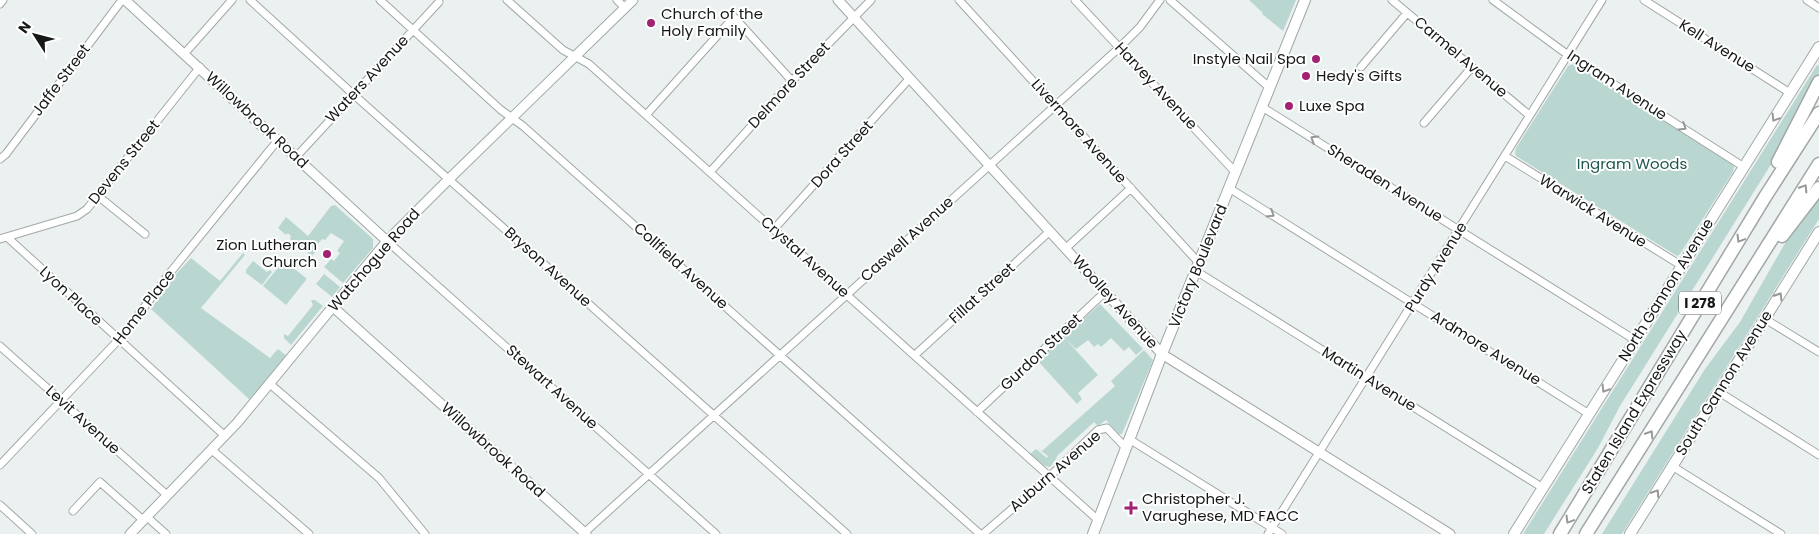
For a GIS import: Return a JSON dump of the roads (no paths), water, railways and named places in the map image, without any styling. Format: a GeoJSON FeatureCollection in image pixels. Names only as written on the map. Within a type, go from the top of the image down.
{"type":"FeatureCollection","features":[{"type":"Feature","properties":{"kind":"highway"},"geometry":{"type":"LineString","coordinates":[[1765,197],[1773,173],[1819,82]]}},
{"type":"Feature","properties":{"kind":"highway","name":"Staten Island Expressway"},"geometry":{"type":"LineString","coordinates":[[1560,534],[1765,197],[1819,112]]}},
{"type":"Feature","properties":{"kind":"highway","name":"Staten Island Expressway"},"geometry":{"type":"LineString","coordinates":[[1586,534],[1819,164]]}},
{"type":"Feature","properties":{"kind":"highway"},"geometry":{"type":"LineString","coordinates":[[1750,274],[1819,188]]}},
{"type":"Feature","properties":{"kind":"main road","name":"Victory Boulevard"},"geometry":{"type":"LineString","coordinates":[[1093,534],[1162,354],[1305,0]]}},
{"type":"Feature","properties":{"kind":"main road","name":"North Gannon Avenue"},"geometry":{"type":"LineString","coordinates":[[1514,534],[1819,47]]}},
{"type":"Feature","properties":{"kind":"main road","name":"South Gannon Avenue"},"geometry":{"type":"LineString","coordinates":[[1630,534],[1819,232]]}},
{"type":"Feature","properties":{"kind":"street"},"geometry":{"type":"LineString","coordinates":[[0,4],[3,0]]}},
{"type":"Feature","properties":{"kind":"street","name":"Willowbrook Road"},"geometry":{"type":"LineString","coordinates":[[123,0],[185,53],[387,241]]}},
{"type":"Feature","properties":{"kind":"street","name":"Jaffe Street"},"geometry":{"type":"LineString","coordinates":[[0,159],[6,154],[123,0]]}},
{"type":"Feature","properties":{"kind":"street"},"geometry":{"type":"LineString","coordinates":[[185,53],[232,0]]}},
{"type":"Feature","properties":{"kind":"street","name":"Bryson Avenue"},"geometry":{"type":"LineString","coordinates":[[250,0],[847,534]]}},
{"type":"Feature","properties":{"kind":"street","name":"Collfield Avenue"},"geometry":{"type":"LineString","coordinates":[[380,0],[501,110],[531,132],[981,534]]}},
{"type":"Feature","properties":{"kind":"street","name":"Crystal Avenue"},"geometry":{"type":"LineString","coordinates":[[507,0],[563,50],[589,64],[1098,520]]}},
{"type":"Feature","properties":{"kind":"street"},"geometry":{"type":"LineString","coordinates":[[617,0],[625,8]]}},
{"type":"Feature","properties":{"kind":"street","name":"Watchogue Road"},"geometry":{"type":"LineString","coordinates":[[130,534],[212,450],[270,384],[387,241],[633,0]]}},
{"type":"Feature","properties":{"kind":"street","name":"Woolley Avenue"},"geometry":{"type":"LineString","coordinates":[[838,0],[1162,354],[1450,534]]}},
{"type":"Feature","properties":{"kind":"street","name":"Delmore Street"},"geometry":{"type":"LineString","coordinates":[[710,172],[792,80],[853,16],[871,0]]}},
{"type":"Feature","properties":{"kind":"street","name":"Livermore Avenue"},"geometry":{"type":"LineString","coordinates":[[959,0],[1131,188],[1198,267]]}},
{"type":"Feature","properties":{"kind":"street","name":"Harvey Avenue"},"geometry":{"type":"LineString","coordinates":[[1075,0],[1236,173]]}},
{"type":"Feature","properties":{"kind":"street","name":"Caswell Avenue"},"geometry":{"type":"LineString","coordinates":[[585,534],[1120,47],[1140,27],[1160,0]]}},
{"type":"Feature","properties":{"kind":"street"},"geometry":{"type":"LineString","coordinates":[[1170,0],[1270,88]]}},
{"type":"Feature","properties":{"kind":"street","name":"Carmel Avenue"},"geometry":{"type":"LineString","coordinates":[[1392,0],[1529,115]]}},
{"type":"Feature","properties":{"kind":"street","name":"Ingram Avenue"},"geometry":{"type":"LineString","coordinates":[[1493,0],[1568,55],[1744,167]]}},
{"type":"Feature","properties":{"kind":"street","name":"Purdy Avenue"},"geometry":{"type":"LineString","coordinates":[[1270,531],[1602,0]]}},
{"type":"Feature","properties":{"kind":"street","name":"Kell Avenue"},"geometry":{"type":"LineString","coordinates":[[1644,0],[1790,93]]}},
{"type":"Feature","properties":{"kind":"street"},"geometry":{"type":"LineString","coordinates":[[1807,0],[1819,8]]}},
{"type":"Feature","properties":{"kind":"street","name":"Waters Avenue"},"geometry":{"type":"LineString","coordinates":[[296,157],[439,2]]}},
{"type":"Feature","properties":{"kind":"street"},"geometry":{"type":"LineString","coordinates":[[1361,67],[1407,13]]}},
{"type":"Feature","properties":{"kind":"street"},"geometry":{"type":"LineString","coordinates":[[646,115],[734,17],[792,80]]}},
{"type":"Feature","properties":{"kind":"street","name":"Devens Street"},"geometry":{"type":"LineString","coordinates":[[3,238],[77,216],[87,209],[200,67]]}},
{"type":"Feature","properties":{"kind":"street"},"geometry":{"type":"LineString","coordinates":[[1424,123],[1472,67]]}},
{"type":"Feature","properties":{"kind":"street","name":"Dora Street"},"geometry":{"type":"LineString","coordinates":[[774,229],[910,78]]}},
{"type":"Feature","properties":{"kind":"street","name":"Sheraden Avenue"},"geometry":{"type":"LineString","coordinates":[[1262,107],[1635,340]]}},
{"type":"Feature","properties":{"kind":"street","name":"Home Place"},"geometry":{"type":"LineString","coordinates":[[0,465],[119,340],[168,274],[278,140]]}},
{"type":"Feature","properties":{"kind":"street","name":"Warwick Avenue"},"geometry":{"type":"LineString","coordinates":[[1505,156],[1682,266]]}},
{"type":"Feature","properties":{"kind":"street"},"geometry":{"type":"LineString","coordinates":[[1065,249],[1131,188]]}},
{"type":"Feature","properties":{"kind":"street","name":"Ardmore Avenue"},"geometry":{"type":"LineString","coordinates":[[1229,188],[1589,414]]}},
{"type":"Feature","properties":{"kind":"street"},"geometry":{"type":"LineString","coordinates":[[98,196],[145,234]]}},
{"type":"Feature","properties":{"kind":"street","name":"Fillat Street"},"geometry":{"type":"LineString","coordinates":[[915,355],[1050,231]]}},
{"type":"Feature","properties":{"kind":"street","name":"Lyon Place"},"geometry":{"type":"LineString","coordinates":[[3,238],[224,436]]}},
{"type":"Feature","properties":{"kind":"street","name":"Stewart Avenue"},"geometry":{"type":"LineString","coordinates":[[387,241],[716,534]]}},
{"type":"Feature","properties":{"kind":"street","name":"Martin Avenue"},"geometry":{"type":"LineString","coordinates":[[1198,267],[1366,377],[1543,488]]}},
{"type":"Feature","properties":{"kind":"street","name":"Gurdon Street"},"geometry":{"type":"LineString","coordinates":[[977,412],[1105,292]]}},
{"type":"Feature","properties":{"kind":"street","name":"Willowbrook Road"},"geometry":{"type":"LineString","coordinates":[[333,307],[585,534]]}},
{"type":"Feature","properties":{"kind":"street"},"geometry":{"type":"LineString","coordinates":[[1765,319],[1819,352]]}},
{"type":"Feature","properties":{"kind":"street","name":"Levit Avenue"},"geometry":{"type":"LineString","coordinates":[[0,346],[167,495]]}},
{"type":"Feature","properties":{"kind":"street"},"geometry":{"type":"LineString","coordinates":[[270,384],[378,478],[425,534]]}},
{"type":"Feature","properties":{"kind":"street"},"geometry":{"type":"LineString","coordinates":[[1719,392],[1819,455]]}},
{"type":"Feature","properties":{"kind":"street","name":"Auburn Avenue"},"geometry":{"type":"LineString","coordinates":[[981,534],[1049,477],[1098,430],[1106,428],[1128,443]]}},
{"type":"Feature","properties":{"kind":"street"},"geometry":{"type":"LineString","coordinates":[[1128,443],[1270,531],[1282,534]]}},
{"type":"Feature","properties":{"kind":"street"},"geometry":{"type":"LineString","coordinates":[[212,450],[309,534]]}},
{"type":"Feature","properties":{"kind":"street"},"geometry":{"type":"LineString","coordinates":[[1672,466],[1781,534]]}},
{"type":"Feature","properties":{"kind":"street"},"geometry":{"type":"LineString","coordinates":[[73,511],[100,482],[166,534]]}},
{"type":"Feature","properties":{"kind":"street"},"geometry":{"type":"LineString","coordinates":[[0,505],[32,534]]}},
{"type":"Feature","properties":{"kind":"place","name":"Church of the Holy Family"},"geometry":{"type":"Point","coordinates":[651,23]}},
{"type":"Feature","properties":{"kind":"place","name":"Instyle Nail Spa"},"geometry":{"type":"Point","coordinates":[1316,59]}},
{"type":"Feature","properties":{"kind":"place","name":"Hedy's Gifts"},"geometry":{"type":"Point","coordinates":[1306,76]}},
{"type":"Feature","properties":{"kind":"place","name":"Luxe Spa"},"geometry":{"type":"Point","coordinates":[1289,106]}},
{"type":"Feature","properties":{"kind":"place","name":"Zion Lutheran Church"},"geometry":{"type":"Point","coordinates":[327,254]}},
{"type":"Feature","properties":{"kind":"place","name":"Christopher J. Varughese, MD FACC"},"geometry":{"type":"Point","coordinates":[1131,508]}},
{"type":"Feature","properties":{"kind":"park label","name":"Ingram Woods"},"geometry":{"type":"Point","coordinates":[1632,164]}}]}
